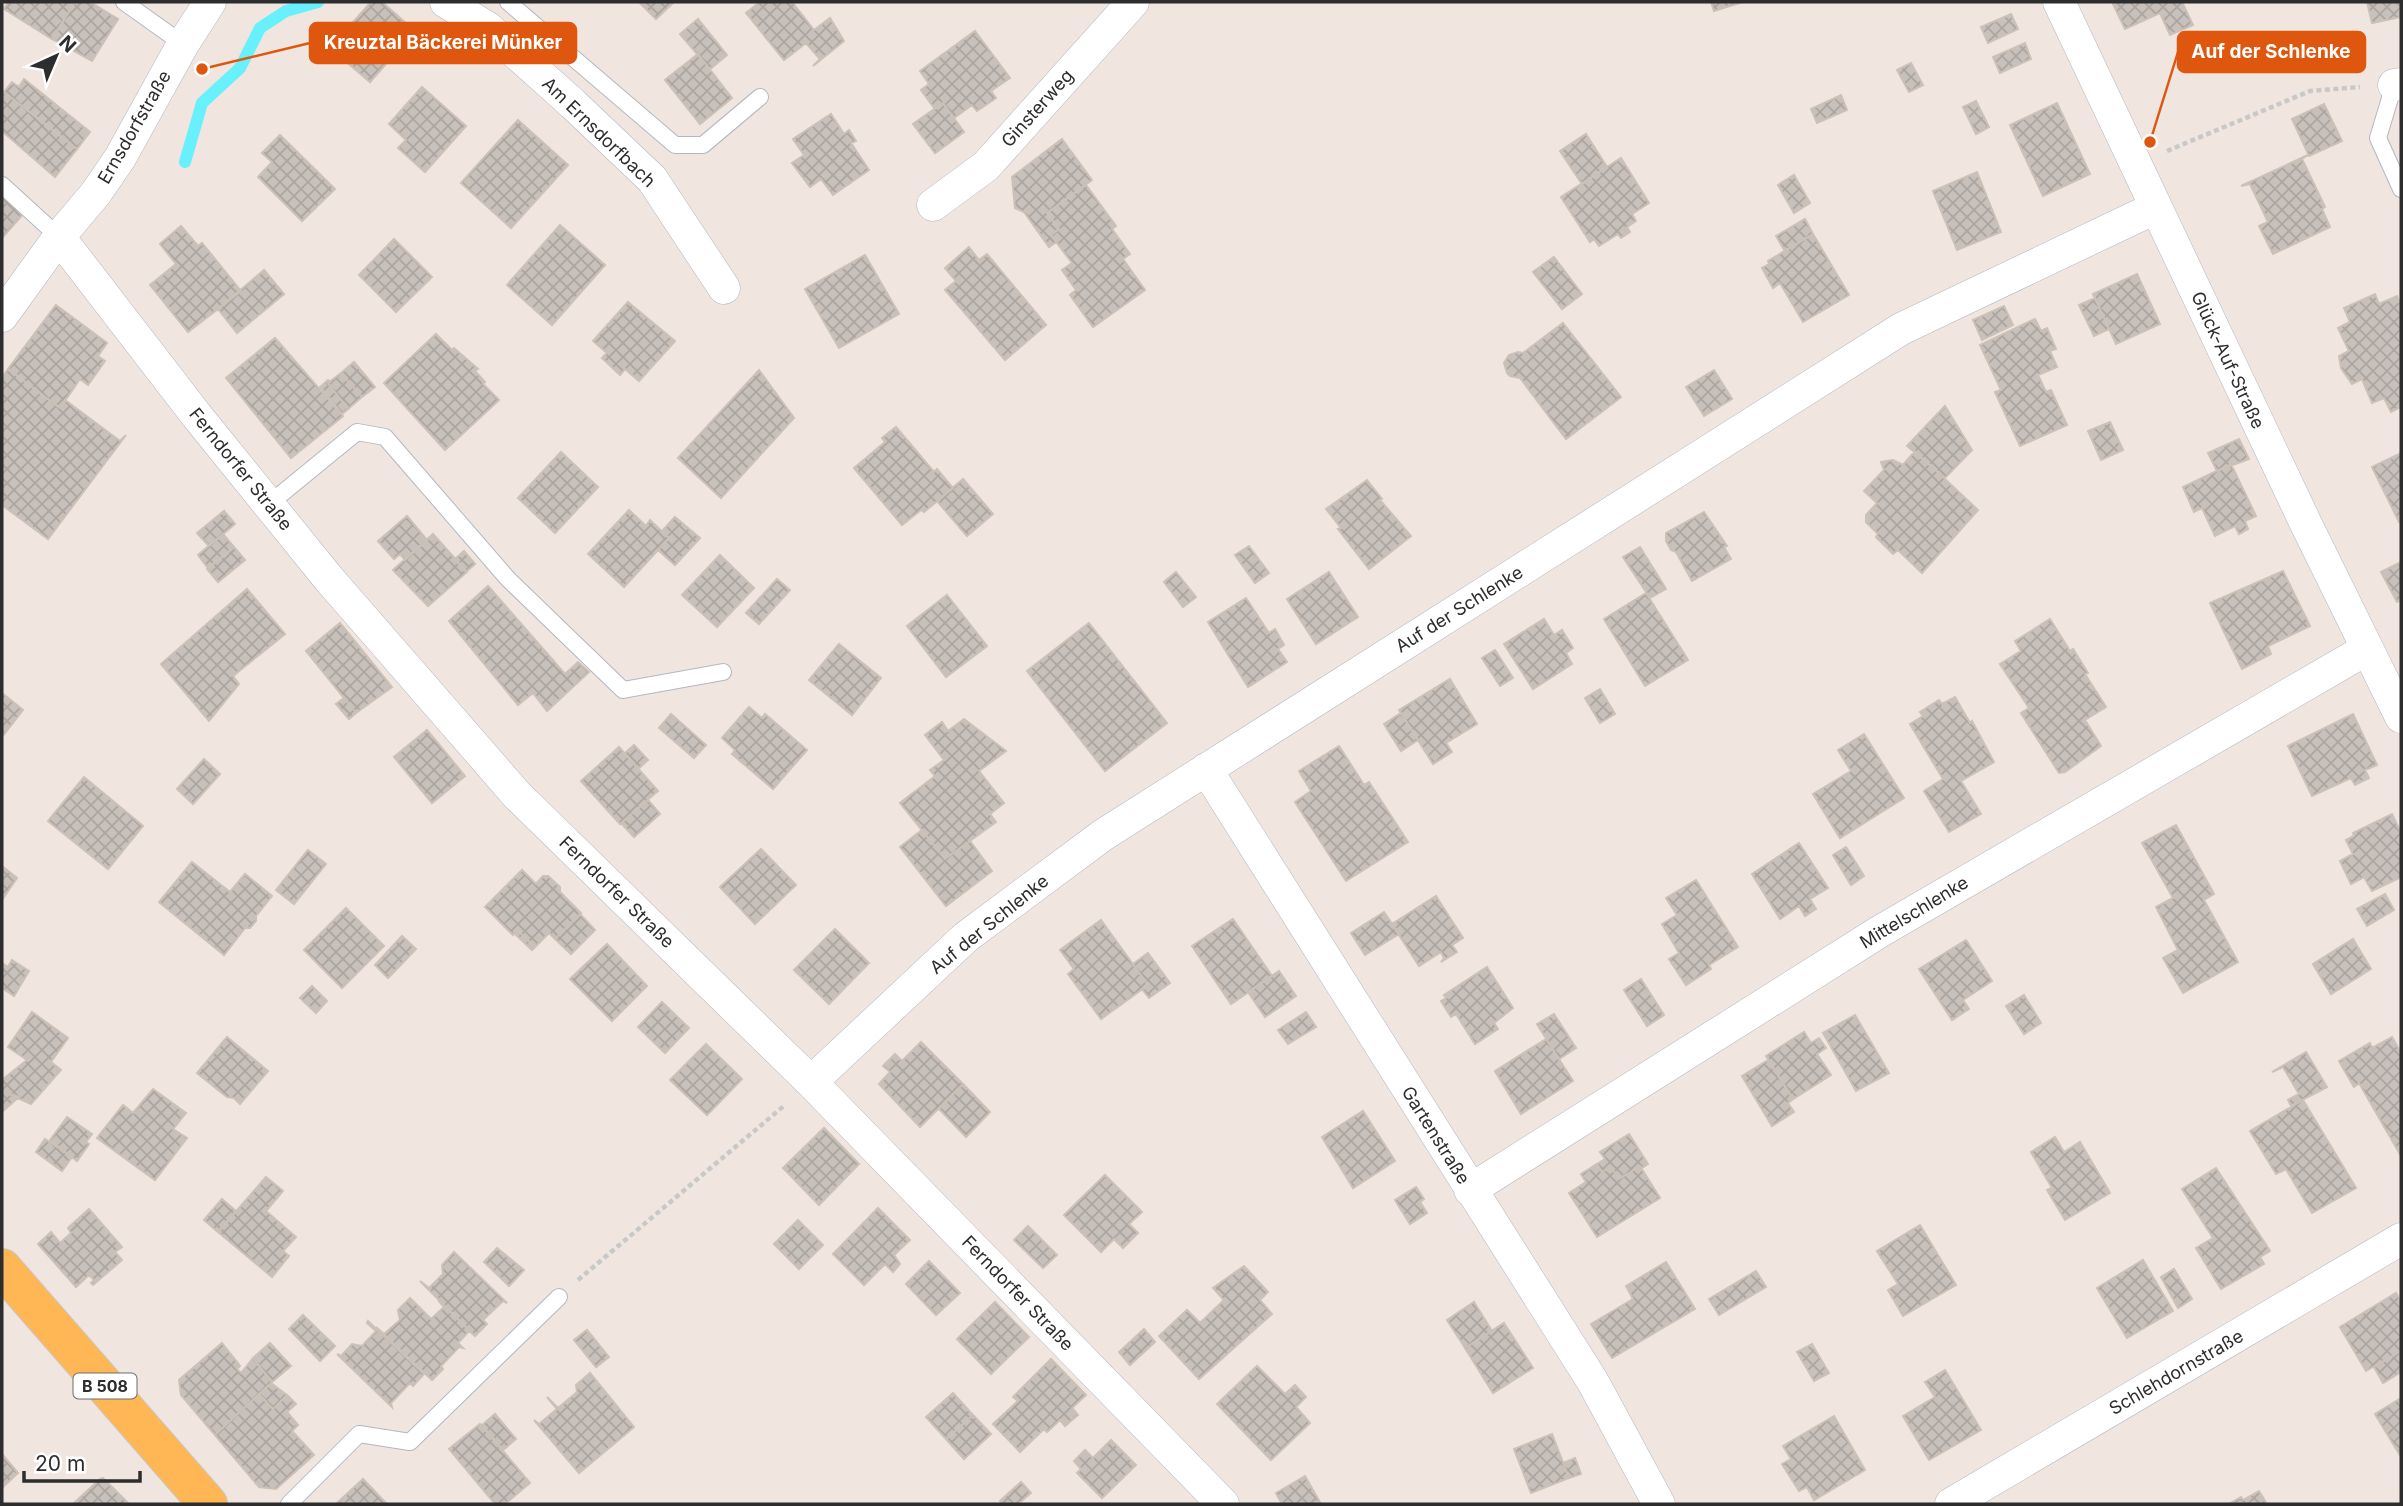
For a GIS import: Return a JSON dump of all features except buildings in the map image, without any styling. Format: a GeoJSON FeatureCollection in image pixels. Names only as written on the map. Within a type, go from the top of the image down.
{"type":"FeatureCollection","features":[{"type":"Feature","properties":{"kind":"main road","name":"B 508"},"geometry":{"type":"LineString","coordinates":[[2,1268],[208,1504]]}},
{"type":"Feature","properties":{"kind":"street","name":"Ernsdorfstraße"},"geometry":{"type":"LineString","coordinates":[[2,316],[120,158],[183,44],[210,2]]}},
{"type":"Feature","properties":{"kind":"street","name":"Am Ernsdorfbach"},"geometry":{"type":"LineString","coordinates":[[446,2],[488,28],[573,103],[652,179],[724,288]]}},
{"type":"Feature","properties":{"kind":"street","name":"Ginsterweg"},"geometry":{"type":"LineString","coordinates":[[933,205],[986,166],[1133,2]]}},
{"type":"Feature","properties":{"kind":"street","name":"Glück-Auf-Straße"},"geometry":{"type":"LineString","coordinates":[[2059,2],[2134,165],[2401,717]]}},
{"type":"Feature","properties":{"kind":"street","name":"Auf der Schlenke"},"geometry":{"type":"LineString","coordinates":[[811,1082],[966,937],[1103,835],[1901,328],[2155,208]]}},
{"type":"Feature","properties":{"kind":"street","name":"Ferndorfer Straße"},"geometry":{"type":"LineString","coordinates":[[59,237],[329,579],[517,795],[811,1082],[1223,1504]]}},
{"type":"Feature","properties":{"kind":"street","name":"Mittelschlenke"},"geometry":{"type":"LineString","coordinates":[[1470,1191],[1879,932],[2367,649]]}},
{"type":"Feature","properties":{"kind":"street","name":"Gartenstraße"},"geometry":{"type":"LineString","coordinates":[[1206,769],[1593,1382],[1659,1504]]}},
{"type":"Feature","properties":{"kind":"street","name":"Schlehdornstraße"},"geometry":{"type":"LineString","coordinates":[[1951,1504],[2401,1240]]}},
{"type":"Feature","properties":{"kind":"lane"},"geometry":{"type":"LineString","coordinates":[[124,2],[183,44]]}},
{"type":"Feature","properties":{"kind":"lane"},"geometry":{"type":"LineString","coordinates":[[508,2],[675,145],[703,145],[760,97]]}},
{"type":"Feature","properties":{"kind":"lane"},"geometry":{"type":"LineString","coordinates":[[2397,84],[2378,138],[2401,189]]}},
{"type":"Feature","properties":{"kind":"lane"},"geometry":{"type":"LineString","coordinates":[[2,184],[59,237]]}},
{"type":"Feature","properties":{"kind":"lane"},"geometry":{"type":"LineString","coordinates":[[269,504],[358,432],[385,437],[508,579],[623,690],[723,672]]}},
{"type":"Feature","properties":{"kind":"lane"},"geometry":{"type":"LineString","coordinates":[[289,1504],[359,1433],[410,1442],[559,1297]]}},
{"type":"Feature","properties":{"kind":"path"},"geometry":{"type":"LineString","coordinates":[[2134,165],[2310,91],[2397,84]]}},
{"type":"Feature","properties":{"kind":"path"},"geometry":{"type":"LineString","coordinates":[[559,1297],[811,1082]]}},
{"type":"Feature","properties":{"kind":"waterway"},"geometry":{"type":"LineString","coordinates":[[185,162],[202,103],[240,68],[260,28],[286,11],[318,2]]}},
{"type":"Feature","properties":{"kind":"place","name":"Kreuztal Bäckerei Münker"},"geometry":{"type":"Point","coordinates":[202,69]}},
{"type":"Feature","properties":{"kind":"place","name":"Auf der Schlenke"},"geometry":{"type":"Point","coordinates":[2150,142]}}]}
